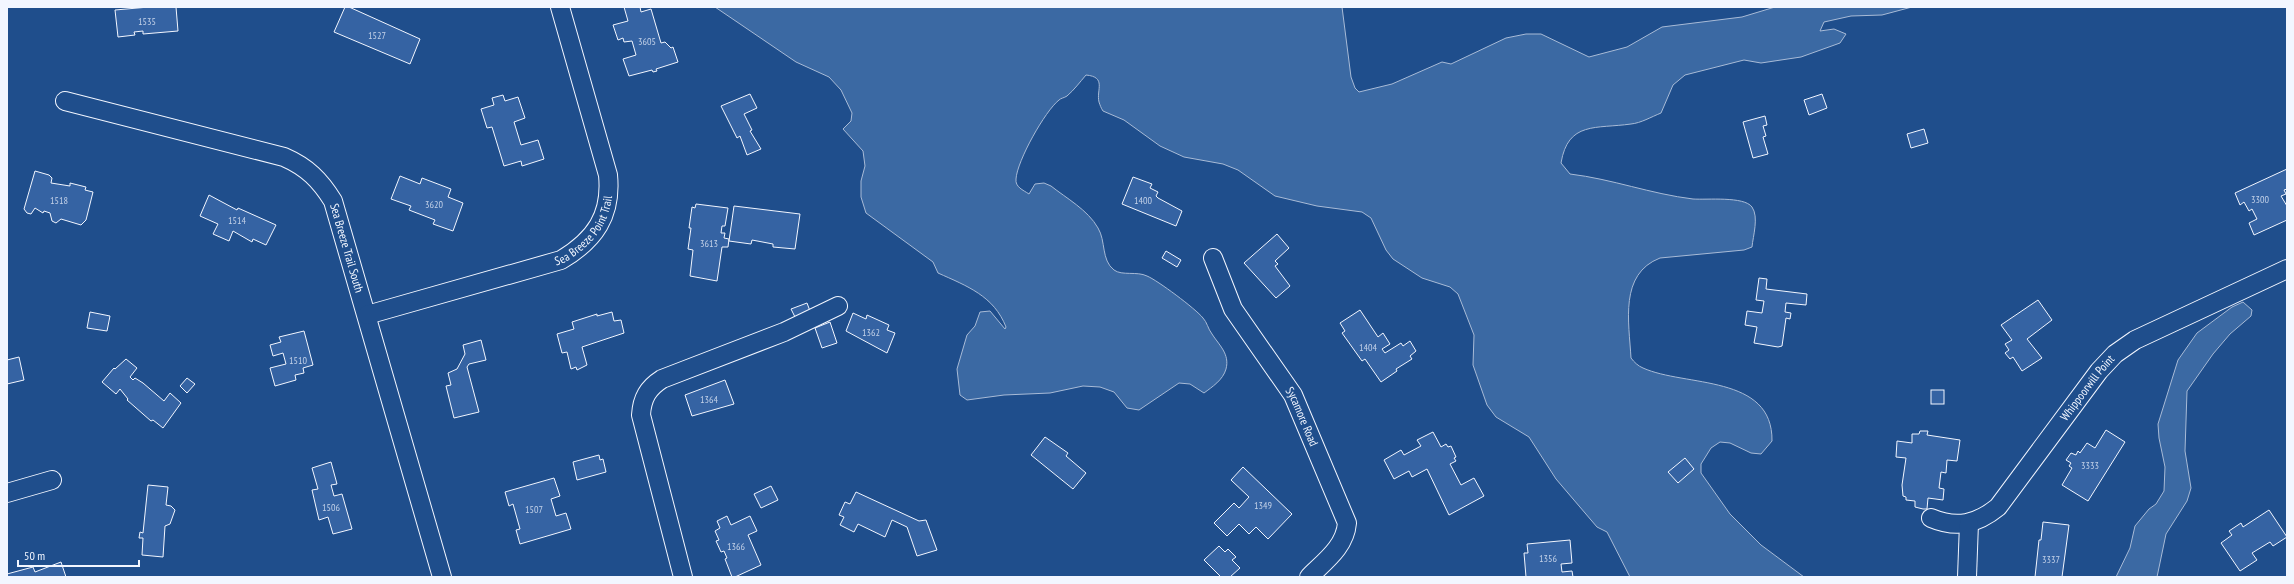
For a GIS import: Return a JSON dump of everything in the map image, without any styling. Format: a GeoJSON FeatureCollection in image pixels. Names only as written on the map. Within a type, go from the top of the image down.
{"type":"FeatureCollection","features":[{"type":"Feature","properties":{"kind":"street","name":"Sea Breeze Point Trail"},"geometry":{"type":"LineString","coordinates":[[367,315],[561,260],[579,249],[598,228],[608,199],[608,175],[560,7]]}},
{"type":"Feature","properties":{"kind":"street","name":"Sea Breeze Trail South"},"geometry":{"type":"LineString","coordinates":[[65,101],[284,157],[309,171],[324,186],[333,201],[442,577]]}},
{"type":"Feature","properties":{"kind":"street","name":"Sycamore Road"},"geometry":{"type":"LineString","coordinates":[[1214,258],[1233,309],[1294,395],[1347,522],[1346,532],[1340,546],[1309,577]]}},
{"type":"Feature","properties":{"kind":"street","name":"Whippoorwill Point"},"geometry":{"type":"LineString","coordinates":[[1931,518],[1947,524],[1969,523],[1987,516],[1998,507],[2099,371],[2116,354],[2135,340],[2287,269]]}},
{"type":"Feature","properties":{"kind":"street"},"geometry":{"type":"LineString","coordinates":[[683,577],[641,415],[642,404],[646,393],[662,379],[784,332],[838,306]]}},
{"type":"Feature","properties":{"kind":"street"},"geometry":{"type":"LineString","coordinates":[[7,493],[52,480]]}},
{"type":"Feature","properties":{"kind":"street"},"geometry":{"type":"LineString","coordinates":[[1967,577],[1969,523]]}},
{"type":"Feature","properties":{"kind":"water"},"geometry":{"type":"Polygon","coordinates":[[[715,7],[1342,7],[1351,77],[1355,88],[1359,92],[1392,84],[1442,62],[1451,64],[1506,38],[1526,34],[1541,34],[1589,57],[1627,47],[1662,27],[1742,17],[1775,7],[1912,7],[1882,15],[1851,16],[1824,22],[1820,31],[1834,29],[1846,34],[1840,43],[1801,57],[1761,63],[1744,60],[1685,75],[1673,85],[1661,113],[1635,123],[1595,127],[1577,134],[1570,140],[1565,149],[1561,163],[1570,174],[1601,179],[1677,197],[1741,201],[1752,207],[1755,216],[1755,227],[1752,247],[1744,250],[1660,258],[1647,265],[1638,275],[1632,287],[1629,300],[1628,315],[1631,358],[1639,366],[1661,374],[1724,386],[1743,393],[1758,404],[1768,419],[1772,441],[1761,454],[1751,453],[1730,443],[1720,442],[1711,448],[1701,464],[1701,473],[1730,514],[1761,545],[1804,577],[1630,577],[1607,532],[1597,527],[1556,479],[1529,437],[1496,417],[1487,405],[1473,365],[1474,335],[1458,294],[1450,287],[1422,278],[1393,259],[1386,250],[1371,218],[1362,212],[1317,206],[1275,196],[1238,170],[1223,164],[1184,157],[1160,146],[1124,120],[1103,111],[1098,97],[1099,81],[1092,76],[1086,75],[1067,96],[1059,100],[1053,106],[1047,114],[1026,149],[1021,161],[1016,182],[1020,188],[1029,194],[1035,184],[1044,183],[1051,186],[1083,210],[1094,222],[1102,239],[1107,261],[1114,270],[1121,273],[1147,276],[1185,302],[1199,314],[1225,354],[1227,364],[1225,373],[1217,383],[1204,393],[1190,384],[1179,383],[1139,410],[1127,408],[1114,392],[1100,387],[1083,386],[1050,393],[1004,395],[967,400],[960,395],[957,369],[967,335],[975,326],[980,312],[990,311],[1005,329],[1006,327],[1001,316],[987,300],[978,293],[938,273],[933,262],[866,213],[861,197],[861,181],[865,166],[863,151],[843,129],[851,121],[852,113],[841,90],[829,77],[796,62],[715,7]]]}},
{"type":"Feature","properties":{"kind":"water"},"geometry":{"type":"Polygon","coordinates":[[[2243,302],[2252,310],[2251,316],[2230,334],[2213,354],[2187,391],[2185,451],[2191,488],[2187,501],[2166,534],[2157,577],[2116,577],[2130,548],[2135,526],[2149,509],[2156,504],[2164,491],[2165,467],[2159,438],[2158,424],[2178,360],[2197,333],[2232,307],[2243,302]]]}},
{"type":"Feature","properties":{"kind":"building"},"geometry":{"type":"Polygon","coordinates":[[[149,7],[176,7],[178,31],[143,34],[143,31],[134,32],[135,35],[118,37],[115,10],[149,7]]]}},
{"type":"Feature","properties":{"kind":"building"},"geometry":{"type":"Polygon","coordinates":[[[345,7],[349,7],[420,39],[410,64],[334,32],[345,7]]]}},
{"type":"Feature","properties":{"kind":"building"},"geometry":{"type":"Polygon","coordinates":[[[624,7],[640,7],[641,12],[651,9],[661,43],[665,42],[671,48],[673,47],[678,62],[656,69],[657,71],[653,72],[652,70],[629,76],[623,59],[636,55],[632,41],[624,42],[623,38],[618,40],[613,25],[628,21],[624,7]]]}},
{"type":"Feature","properties":{"kind":"building"},"geometry":{"type":"Polygon","coordinates":[[[750,94],[757,108],[744,114],[752,130],[750,131],[761,149],[747,155],[740,136],[737,138],[721,106],[750,94]]]}},
{"type":"Feature","properties":{"kind":"building"},"geometry":{"type":"Polygon","coordinates":[[[1822,94],[1827,108],[1809,115],[1804,100],[1822,94]]]}},
{"type":"Feature","properties":{"kind":"building"},"geometry":{"type":"Polygon","coordinates":[[[503,95],[505,101],[518,97],[525,118],[514,122],[521,145],[538,140],[544,159],[522,166],[521,161],[504,166],[492,127],[487,128],[481,109],[494,105],[492,98],[503,95]]]}},
{"type":"Feature","properties":{"kind":"building"},"geometry":{"type":"Polygon","coordinates":[[[1765,116],[1767,125],[1763,126],[1766,136],[1763,137],[1768,154],[1753,158],[1743,122],[1765,116]]]}},
{"type":"Feature","properties":{"kind":"building"},"geometry":{"type":"Polygon","coordinates":[[[1924,129],[1928,143],[1911,148],[1907,134],[1924,129]]]}},
{"type":"Feature","properties":{"kind":"building"},"geometry":{"type":"Polygon","coordinates":[[[2287,169],[2287,189],[2284,190],[2286,194],[2281,196],[2287,206],[2287,220],[2254,235],[2249,223],[2257,219],[2252,209],[2249,211],[2244,202],[2240,205],[2235,193],[2287,169]]]}},
{"type":"Feature","properties":{"kind":"building"},"geometry":{"type":"Polygon","coordinates":[[[35,171],[49,175],[52,178],[51,183],[70,186],[70,183],[86,187],[85,190],[93,192],[86,220],[81,225],[61,219],[56,223],[52,221],[50,213],[44,211],[43,213],[35,208],[31,214],[27,213],[24,209],[35,171]]]}},
{"type":"Feature","properties":{"kind":"building"},"geometry":{"type":"Polygon","coordinates":[[[400,176],[420,184],[422,178],[451,189],[448,197],[463,203],[453,231],[433,224],[435,220],[409,210],[411,206],[391,199],[400,176]]]}},
{"type":"Feature","properties":{"kind":"building"},"geometry":{"type":"Polygon","coordinates":[[[1133,177],[1152,184],[1150,188],[1158,192],[1156,196],[1158,198],[1182,211],[1176,226],[1122,204],[1133,177]]]}},
{"type":"Feature","properties":{"kind":"building"},"geometry":{"type":"Polygon","coordinates":[[[209,195],[237,210],[238,208],[276,225],[266,245],[253,239],[252,242],[233,231],[229,241],[213,234],[218,224],[200,216],[209,195]]]}},
{"type":"Feature","properties":{"kind":"building"},"geometry":{"type":"Polygon","coordinates":[[[696,204],[728,208],[725,226],[722,226],[721,233],[725,233],[724,238],[729,239],[728,247],[722,247],[717,281],[690,276],[693,250],[688,249],[691,228],[689,228],[692,207],[695,208],[696,204]]]}},
{"type":"Feature","properties":{"kind":"building"},"geometry":{"type":"Polygon","coordinates":[[[734,206],[800,214],[795,249],[773,247],[773,244],[752,240],[751,244],[729,241],[734,206]]]}},
{"type":"Feature","properties":{"kind":"building"},"geometry":{"type":"Polygon","coordinates":[[[1277,234],[1289,248],[1275,261],[1278,264],[1275,266],[1290,286],[1276,298],[1244,263],[1277,234]]]}},
{"type":"Feature","properties":{"kind":"building"},"geometry":{"type":"Polygon","coordinates":[[[1166,251],[1181,260],[1177,267],[1162,258],[1166,251]]]}},
{"type":"Feature","properties":{"kind":"building"},"geometry":{"type":"Polygon","coordinates":[[[1759,278],[1767,279],[1766,289],[1807,294],[1806,305],[1786,303],[1785,312],[1791,313],[1790,319],[1786,318],[1782,346],[1778,347],[1754,343],[1757,327],[1745,325],[1747,311],[1762,313],[1764,301],[1756,300],[1759,278]]]}},
{"type":"Feature","properties":{"kind":"building"},"geometry":{"type":"Polygon","coordinates":[[[2038,300],[2052,320],[2027,339],[2042,358],[2022,371],[2013,357],[2010,359],[2005,353],[2009,350],[2005,344],[2012,340],[2001,325],[2038,300]]]}},
{"type":"Feature","properties":{"kind":"building"},"geometry":{"type":"Polygon","coordinates":[[[807,303],[810,311],[795,317],[791,309],[807,303]]]}},
{"type":"Feature","properties":{"kind":"building"},"geometry":{"type":"Polygon","coordinates":[[[1360,310],[1378,337],[1383,333],[1390,344],[1382,349],[1385,353],[1401,343],[1403,346],[1410,341],[1416,351],[1410,356],[1412,359],[1396,369],[1397,371],[1381,382],[1365,359],[1362,361],[1342,333],[1345,331],[1340,323],[1360,310]]]}},
{"type":"Feature","properties":{"kind":"building"},"geometry":{"type":"Polygon","coordinates":[[[90,312],[110,316],[107,331],[87,328],[90,312]]]}},
{"type":"Feature","properties":{"kind":"building"},"geometry":{"type":"Polygon","coordinates":[[[612,312],[614,321],[621,320],[624,333],[582,347],[587,365],[577,370],[576,367],[571,369],[567,352],[562,353],[557,334],[574,329],[572,322],[597,314],[597,316],[612,312]]]}},
{"type":"Feature","properties":{"kind":"building"},"geometry":{"type":"Polygon","coordinates":[[[853,313],[866,319],[867,315],[889,325],[887,330],[895,333],[887,353],[846,331],[853,313]]]}},
{"type":"Feature","properties":{"kind":"building"},"geometry":{"type":"Polygon","coordinates":[[[830,322],[837,343],[822,348],[815,328],[830,322]]]}},
{"type":"Feature","properties":{"kind":"building"},"geometry":{"type":"Polygon","coordinates":[[[304,331],[313,365],[303,368],[304,373],[295,375],[296,380],[275,386],[270,368],[286,364],[283,353],[273,356],[270,345],[281,342],[279,337],[304,331]]]}},
{"type":"Feature","properties":{"kind":"building"},"geometry":{"type":"Polygon","coordinates":[[[481,340],[486,360],[469,364],[467,367],[479,412],[454,418],[446,386],[451,385],[448,373],[457,369],[465,354],[463,345],[481,340]]]}},
{"type":"Feature","properties":{"kind":"building"},"geometry":{"type":"Polygon","coordinates":[[[19,357],[24,380],[7,384],[7,360],[19,357]]]}},
{"type":"Feature","properties":{"kind":"building"},"geometry":{"type":"Polygon","coordinates":[[[126,359],[137,368],[130,377],[133,380],[135,378],[143,383],[164,401],[170,393],[181,403],[163,428],[153,420],[151,421],[127,400],[128,399],[120,389],[116,394],[102,382],[114,368],[115,369],[126,359]]]}},
{"type":"Feature","properties":{"kind":"building"},"geometry":{"type":"Polygon","coordinates":[[[187,378],[195,384],[187,393],[180,386],[187,378]]]}},
{"type":"Feature","properties":{"kind":"building"},"geometry":{"type":"Polygon","coordinates":[[[725,380],[734,404],[692,416],[685,395],[725,380]]]}},
{"type":"Feature","properties":{"kind":"building"},"geometry":{"type":"Polygon","coordinates":[[[1931,390],[1944,390],[1944,404],[1931,404],[1931,390]]]}},
{"type":"Feature","properties":{"kind":"building"},"geometry":{"type":"Polygon","coordinates":[[[2106,430],[2125,442],[2088,501],[2062,485],[2072,468],[2069,466],[2071,463],[2066,460],[2071,453],[2076,455],[2078,451],[2080,453],[2087,443],[2095,448],[2106,430]]]}},
{"type":"Feature","properties":{"kind":"building"},"geometry":{"type":"Polygon","coordinates":[[[1920,431],[1928,431],[1927,435],[1960,440],[1957,461],[1947,460],[1946,473],[1941,472],[1939,488],[1944,489],[1943,500],[1928,498],[1927,509],[1915,507],[1915,501],[1906,500],[1906,497],[1903,496],[1902,485],[1906,458],[1896,457],[1897,441],[1912,443],[1912,434],[1919,434],[1920,431]]]}},
{"type":"Feature","properties":{"kind":"building"},"geometry":{"type":"Polygon","coordinates":[[[1433,432],[1441,447],[1446,444],[1448,447],[1451,446],[1456,457],[1454,458],[1456,461],[1450,464],[1461,485],[1474,478],[1484,496],[1449,515],[1427,469],[1412,477],[1409,471],[1394,479],[1384,460],[1401,450],[1404,455],[1421,446],[1417,440],[1433,432]]]}},
{"type":"Feature","properties":{"kind":"building"},"geometry":{"type":"Polygon","coordinates":[[[1045,437],[1068,453],[1066,456],[1086,473],[1073,489],[1031,455],[1045,437]]]}},
{"type":"Feature","properties":{"kind":"building"},"geometry":{"type":"Polygon","coordinates":[[[599,455],[600,460],[603,459],[606,472],[577,480],[573,462],[599,455]]]}},
{"type":"Feature","properties":{"kind":"building"},"geometry":{"type":"Polygon","coordinates":[[[1685,458],[1694,469],[1678,483],[1668,472],[1685,458]]]}},
{"type":"Feature","properties":{"kind":"building"},"geometry":{"type":"Polygon","coordinates":[[[331,462],[337,484],[331,485],[334,496],[342,494],[352,529],[333,534],[328,517],[319,520],[312,490],[318,489],[312,468],[331,462]]]}},
{"type":"Feature","properties":{"kind":"building"},"geometry":{"type":"Polygon","coordinates":[[[1243,467],[1292,514],[1268,539],[1256,527],[1249,534],[1239,524],[1227,536],[1214,523],[1234,503],[1239,508],[1249,497],[1231,480],[1243,467]]]}},
{"type":"Feature","properties":{"kind":"building"},"geometry":{"type":"Polygon","coordinates":[[[554,478],[560,496],[551,499],[556,516],[566,513],[571,529],[520,544],[516,530],[520,529],[513,504],[509,506],[505,492],[554,478]]]}},
{"type":"Feature","properties":{"kind":"building"},"geometry":{"type":"Polygon","coordinates":[[[148,485],[168,487],[166,505],[171,506],[175,510],[170,524],[165,526],[163,557],[142,555],[143,538],[139,538],[140,532],[143,533],[148,485]]]}},
{"type":"Feature","properties":{"kind":"building"},"geometry":{"type":"Polygon","coordinates":[[[771,486],[778,500],[761,508],[754,494],[771,486]]]}},
{"type":"Feature","properties":{"kind":"building"},"geometry":{"type":"Polygon","coordinates":[[[856,492],[919,521],[926,520],[937,550],[917,556],[907,527],[892,520],[885,537],[858,524],[854,532],[840,525],[844,517],[839,515],[845,502],[850,504],[856,492]]]}},
{"type":"Feature","properties":{"kind":"building"},"geometry":{"type":"Polygon","coordinates":[[[2269,510],[2287,537],[2273,546],[2270,542],[2252,553],[2257,560],[2240,571],[2221,543],[2232,535],[2229,531],[2241,523],[2243,527],[2269,510]]]}},
{"type":"Feature","properties":{"kind":"building"},"geometry":{"type":"Polygon","coordinates":[[[727,516],[731,525],[750,516],[757,531],[748,535],[761,565],[735,577],[732,577],[725,559],[727,558],[724,551],[721,552],[716,541],[719,540],[715,531],[720,528],[717,521],[727,516]]]}},
{"type":"Feature","properties":{"kind":"building"},"geometry":{"type":"Polygon","coordinates":[[[2043,522],[2069,525],[2062,577],[2035,577],[2039,540],[2041,540],[2043,522]]]}},
{"type":"Feature","properties":{"kind":"building"},"geometry":{"type":"Polygon","coordinates":[[[1570,540],[1572,563],[1561,564],[1562,572],[1572,571],[1573,577],[1526,577],[1524,553],[1528,553],[1527,544],[1570,540]]]}},
{"type":"Feature","properties":{"kind":"building"},"geometry":{"type":"Polygon","coordinates":[[[1219,546],[1225,552],[1228,549],[1236,557],[1232,560],[1240,568],[1230,577],[1221,577],[1204,560],[1219,546]]]}},
{"type":"Feature","properties":{"kind":"building"},"geometry":{"type":"Polygon","coordinates":[[[61,562],[66,577],[7,577],[7,574],[33,567],[35,572],[61,562]]]}}]}
